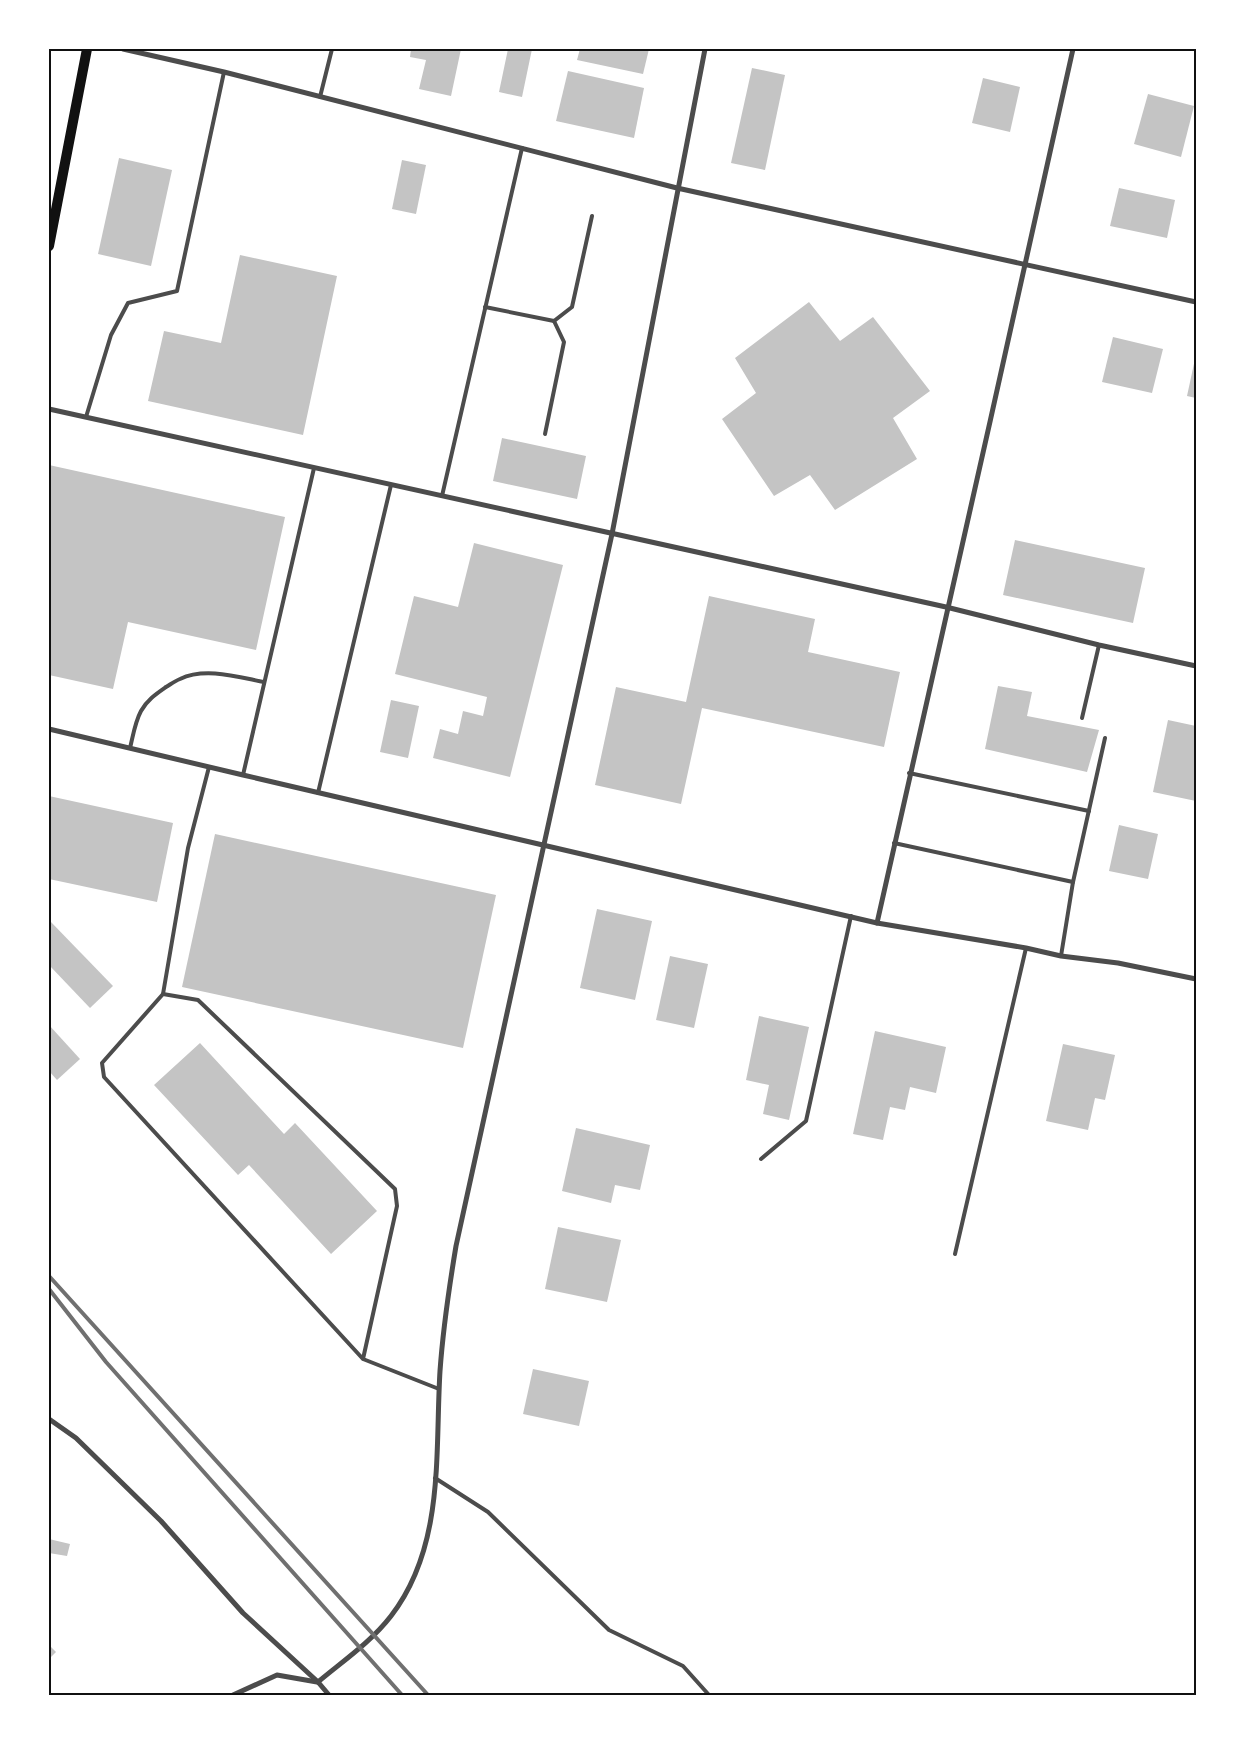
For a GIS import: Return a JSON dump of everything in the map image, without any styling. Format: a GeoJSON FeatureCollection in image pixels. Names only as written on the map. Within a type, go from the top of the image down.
{"type":"FeatureCollection","features":[{"type":"Feature","properties":{"kind":"main road"},"geometry":{"type":"LineString","coordinates":[[49,246],[87,49]]}},
{"type":"Feature","properties":{"kind":"street"},"geometry":{"type":"LineString","coordinates":[[123,49],[320,96],[677,188],[1196,302]]}},
{"type":"Feature","properties":{"kind":"street"},"geometry":{"type":"LineString","coordinates":[[233,1695],[277,1676],[318,1682],[373,1635],[391,1616],[408,1588],[420,1560],[429,1531],[434,1506],[439,1389],[448,1297],[456,1246],[612,534],[704,49]]}},
{"type":"Feature","properties":{"kind":"street"},"geometry":{"type":"LineString","coordinates":[[877,923],[946,608],[1026,264],[1073,49]]}},
{"type":"Feature","properties":{"kind":"street"},"geometry":{"type":"LineString","coordinates":[[49,408],[946,608],[1196,666]]}},
{"type":"Feature","properties":{"kind":"street"},"geometry":{"type":"LineString","coordinates":[[49,729],[877,923],[1026,948],[1061,956],[1118,963],[1196,980]]}},
{"type":"Feature","properties":{"kind":"street"},"geometry":{"type":"LineString","coordinates":[[49,1419],[83,1444],[161,1521],[244,1613],[318,1682],[328,1695]]}},
{"type":"Feature","properties":{"kind":"lane"},"geometry":{"type":"LineString","coordinates":[[320,96],[332,49]]}},
{"type":"Feature","properties":{"kind":"lane"},"geometry":{"type":"LineString","coordinates":[[86,417],[111,335],[128,303],[177,291],[224,72]]}},
{"type":"Feature","properties":{"kind":"lane"},"geometry":{"type":"LineString","coordinates":[[442,496],[522,148]]}},
{"type":"Feature","properties":{"kind":"lane"},"geometry":{"type":"LineString","coordinates":[[486,307],[554,321],[572,307],[592,216]]}},
{"type":"Feature","properties":{"kind":"lane"},"geometry":{"type":"LineString","coordinates":[[545,434],[564,342],[554,321]]}},
{"type":"Feature","properties":{"kind":"lane"},"geometry":{"type":"LineString","coordinates":[[243,775],[314,468]]}},
{"type":"Feature","properties":{"kind":"lane"},"geometry":{"type":"LineString","coordinates":[[318,793],[391,485]]}},
{"type":"Feature","properties":{"kind":"lane"},"geometry":{"type":"LineString","coordinates":[[1082,718],[1099,645]]}},
{"type":"Feature","properties":{"kind":"lane"},"geometry":{"type":"LineString","coordinates":[[130,748],[137,721],[152,696],[180,678],[198,674],[215,674],[238,676],[264,682]]}},
{"type":"Feature","properties":{"kind":"lane"},"geometry":{"type":"LineString","coordinates":[[1061,956],[1073,882],[1105,738]]}},
{"type":"Feature","properties":{"kind":"lane"},"geometry":{"type":"LineString","coordinates":[[209,767],[188,848],[163,994],[102,1062],[104,1077],[363,1359],[439,1389]]}},
{"type":"Feature","properties":{"kind":"lane"},"geometry":{"type":"LineString","coordinates":[[910,773],[1089,810]]}},
{"type":"Feature","properties":{"kind":"lane"},"geometry":{"type":"LineString","coordinates":[[894,843],[1073,882]]}},
{"type":"Feature","properties":{"kind":"lane"},"geometry":{"type":"LineString","coordinates":[[761,1159],[806,1121],[851,916]]}},
{"type":"Feature","properties":{"kind":"lane"},"geometry":{"type":"LineString","coordinates":[[955,1254],[1026,948]]}},
{"type":"Feature","properties":{"kind":"lane"},"geometry":{"type":"LineString","coordinates":[[163,994],[198,1000],[395,1189],[397,1206],[363,1359]]}},
{"type":"Feature","properties":{"kind":"lane"},"geometry":{"type":"LineString","coordinates":[[435,1478],[488,1512],[608,1630],[683,1666],[709,1695]]}},
{"type":"Feature","properties":{"kind":"building"},"geometry":{"type":"Polygon","coordinates":[[[411,49],[461,49],[451,96],[419,89],[426,60],[410,57],[411,49]]]}},
{"type":"Feature","properties":{"kind":"building"},"geometry":{"type":"Polygon","coordinates":[[[508,49],[532,49],[522,97],[499,92],[508,49]]]}},
{"type":"Feature","properties":{"kind":"building"},"geometry":{"type":"Polygon","coordinates":[[[580,49],[649,49],[643,74],[577,60],[580,49]]]}},
{"type":"Feature","properties":{"kind":"building"},"geometry":{"type":"Polygon","coordinates":[[[752,68],[785,75],[765,170],[731,163],[752,68]]]}},
{"type":"Feature","properties":{"kind":"building"},"geometry":{"type":"Polygon","coordinates":[[[568,71],[644,88],[634,138],[556,121],[568,71]]]}},
{"type":"Feature","properties":{"kind":"building"},"geometry":{"type":"Polygon","coordinates":[[[983,78],[1020,87],[1010,132],[972,123],[983,78]]]}},
{"type":"Feature","properties":{"kind":"building"},"geometry":{"type":"Polygon","coordinates":[[[1148,94],[1194,106],[1181,157],[1134,144],[1148,94]]]}},
{"type":"Feature","properties":{"kind":"building"},"geometry":{"type":"Polygon","coordinates":[[[119,158],[172,170],[151,266],[98,254],[119,158]]]}},
{"type":"Feature","properties":{"kind":"building"},"geometry":{"type":"Polygon","coordinates":[[[402,160],[426,165],[416,214],[392,209],[402,160]]]}},
{"type":"Feature","properties":{"kind":"building"},"geometry":{"type":"Polygon","coordinates":[[[1119,188],[1175,200],[1167,238],[1110,226],[1119,188]]]}},
{"type":"Feature","properties":{"kind":"building"},"geometry":{"type":"Polygon","coordinates":[[[240,255],[337,276],[303,435],[148,401],[164,331],[221,343],[240,255]]]}},
{"type":"Feature","properties":{"kind":"building"},"geometry":{"type":"Polygon","coordinates":[[[809,302],[840,341],[873,317],[930,391],[893,418],[917,459],[835,510],[810,475],[774,496],[722,419],[756,393],[735,358],[809,302]]]}},
{"type":"Feature","properties":{"kind":"building"},"geometry":{"type":"Polygon","coordinates":[[[1113,337],[1163,349],[1152,393],[1102,382],[1113,337]]]}},
{"type":"Feature","properties":{"kind":"building"},"geometry":{"type":"Polygon","coordinates":[[[1196,359],[1196,398],[1187,396],[1196,359]]]}},
{"type":"Feature","properties":{"kind":"building"},"geometry":{"type":"Polygon","coordinates":[[[502,438],[586,456],[577,499],[493,481],[502,438]]]}},
{"type":"Feature","properties":{"kind":"building"},"geometry":{"type":"Polygon","coordinates":[[[49,465],[285,517],[256,650],[128,622],[113,689],[49,675],[49,465]]]}},
{"type":"Feature","properties":{"kind":"building"},"geometry":{"type":"Polygon","coordinates":[[[1015,540],[1145,568],[1133,623],[1003,595],[1015,540]]]}},
{"type":"Feature","properties":{"kind":"building"},"geometry":{"type":"Polygon","coordinates":[[[474,543],[563,565],[510,777],[433,758],[440,729],[458,734],[463,711],[483,716],[487,697],[395,674],[414,596],[458,607],[474,543]]]}},
{"type":"Feature","properties":{"kind":"building"},"geometry":{"type":"Polygon","coordinates":[[[709,596],[815,619],[808,652],[900,672],[884,747],[702,708],[681,804],[595,785],[616,687],[686,702],[709,596]]]}},
{"type":"Feature","properties":{"kind":"building"},"geometry":{"type":"Polygon","coordinates":[[[998,686],[1032,692],[1027,716],[1099,730],[1087,772],[985,749],[998,686]]]}},
{"type":"Feature","properties":{"kind":"building"},"geometry":{"type":"Polygon","coordinates":[[[391,700],[419,706],[408,758],[380,752],[391,700]]]}},
{"type":"Feature","properties":{"kind":"building"},"geometry":{"type":"Polygon","coordinates":[[[1168,720],[1196,726],[1196,801],[1153,792],[1168,720]]]}},
{"type":"Feature","properties":{"kind":"building"},"geometry":{"type":"Polygon","coordinates":[[[49,796],[173,823],[157,902],[49,879],[49,796]]]}},
{"type":"Feature","properties":{"kind":"building"},"geometry":{"type":"Polygon","coordinates":[[[1119,825],[1158,834],[1148,879],[1109,871],[1119,825]]]}},
{"type":"Feature","properties":{"kind":"building"},"geometry":{"type":"Polygon","coordinates":[[[215,834],[496,895],[463,1048],[182,987],[215,834]]]}},
{"type":"Feature","properties":{"kind":"building"},"geometry":{"type":"Polygon","coordinates":[[[597,909],[652,921],[635,1000],[580,988],[597,909]]]}},
{"type":"Feature","properties":{"kind":"building"},"geometry":{"type":"Polygon","coordinates":[[[49,920],[113,986],[90,1008],[49,965],[49,920]]]}},
{"type":"Feature","properties":{"kind":"building"},"geometry":{"type":"Polygon","coordinates":[[[670,956],[708,964],[694,1028],[656,1020],[670,956]]]}},
{"type":"Feature","properties":{"kind":"building"},"geometry":{"type":"Polygon","coordinates":[[[759,1016],[809,1027],[789,1120],[763,1114],[769,1085],[746,1080],[759,1016]]]}},
{"type":"Feature","properties":{"kind":"building"},"geometry":{"type":"Polygon","coordinates":[[[49,1025],[80,1059],[57,1080],[49,1071],[49,1025]]]}},
{"type":"Feature","properties":{"kind":"building"},"geometry":{"type":"Polygon","coordinates":[[[875,1031],[946,1047],[936,1093],[910,1087],[905,1110],[890,1107],[883,1140],[853,1134],[875,1031]]]}},
{"type":"Feature","properties":{"kind":"building"},"geometry":{"type":"Polygon","coordinates":[[[200,1043],[284,1134],[295,1123],[377,1211],[331,1254],[249,1165],[238,1175],[154,1085],[200,1043]]]}},
{"type":"Feature","properties":{"kind":"building"},"geometry":{"type":"Polygon","coordinates":[[[1063,1044],[1115,1055],[1105,1100],[1095,1098],[1088,1130],[1046,1121],[1063,1044]]]}},
{"type":"Feature","properties":{"kind":"building"},"geometry":{"type":"Polygon","coordinates":[[[576,1128],[650,1145],[640,1190],[615,1185],[611,1203],[562,1191],[576,1128]]]}},
{"type":"Feature","properties":{"kind":"building"},"geometry":{"type":"Polygon","coordinates":[[[558,1227],[621,1240],[607,1302],[545,1289],[558,1227]]]}},
{"type":"Feature","properties":{"kind":"building"},"geometry":{"type":"Polygon","coordinates":[[[533,1369],[589,1381],[579,1426],[523,1414],[533,1369]]]}},
{"type":"Feature","properties":{"kind":"building"},"geometry":{"type":"Polygon","coordinates":[[[49,1539],[70,1544],[67,1556],[49,1553],[49,1539]]]}},
{"type":"Feature","properties":{"kind":"building"},"geometry":{"type":"Polygon","coordinates":[[[49,1645],[56,1652],[49,1659],[49,1645]]]}},
{"type":"Feature","properties":{"kind":"railway"},"geometry":{"type":"LineString","coordinates":[[49,1276],[428,1695]]}},
{"type":"Feature","properties":{"kind":"railway"},"geometry":{"type":"LineString","coordinates":[[49,1289],[106,1362],[402,1695]]}}]}
